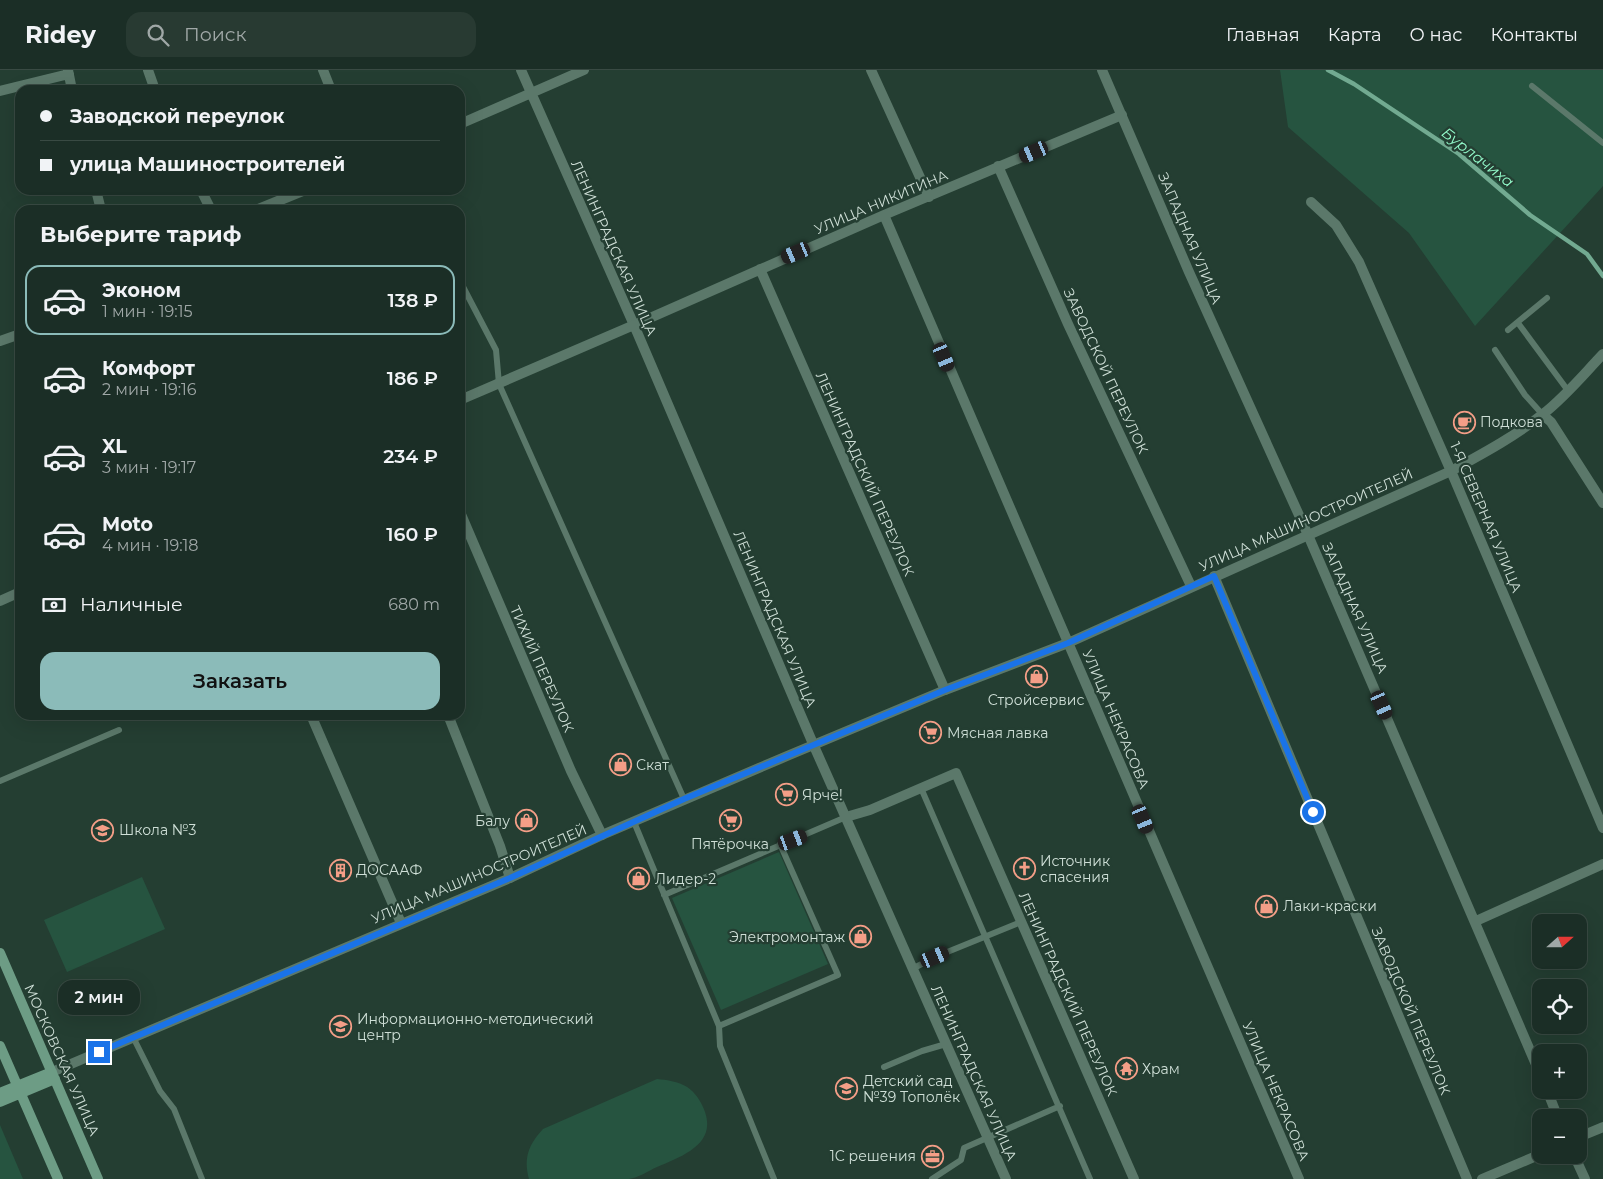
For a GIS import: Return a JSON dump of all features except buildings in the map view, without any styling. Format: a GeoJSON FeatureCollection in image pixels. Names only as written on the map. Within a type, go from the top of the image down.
{"type":"FeatureCollection","features":[{"type":"Feature","properties":{"kind":"main road","name":"МОСКОВСКАЯ УЛИЦА"},"geometry":{"type":"LineString","coordinates":[[0,953],[98,1179]]}},
{"type":"Feature","properties":{"kind":"main road"},"geometry":{"type":"LineString","coordinates":[[0,1046],[58,1179]]}},
{"type":"Feature","properties":{"kind":"main road","name":"УЛИЦА МАШИНОСТРОИТЕЛЕЙ"},"geometry":{"type":"LineString","coordinates":[[0,1092],[19,1089],[53,1075]]}},
{"type":"Feature","properties":{"kind":"main road"},"geometry":{"type":"LineString","coordinates":[[0,1102],[19,1089]]}},
{"type":"Feature","properties":{"kind":"street"},"geometry":{"type":"LineString","coordinates":[[148,70],[153,85]]}},
{"type":"Feature","properties":{"kind":"street"},"geometry":{"type":"LineString","coordinates":[[323,70],[329,85]]}},
{"type":"Feature","properties":{"kind":"street","name":"ЛЕНИНГРАДСКАЯ УЛИЦА"},"geometry":{"type":"LineString","coordinates":[[521,70],[634,325],[814,746],[1006,1179]]}},
{"type":"Feature","properties":{"kind":"street"},"geometry":{"type":"LineString","coordinates":[[465,122],[584,70]]}},
{"type":"Feature","properties":{"kind":"street"},"geometry":{"type":"LineString","coordinates":[[871,70],[929,197]]}},
{"type":"Feature","properties":{"kind":"street","name":"ЗАПАДНАЯ УЛИЦА"},"geometry":{"type":"LineString","coordinates":[[1102,70],[1189,272],[1308,535],[1532,1055]]}},
{"type":"Feature","properties":{"kind":"street"},"geometry":{"type":"LineString","coordinates":[[21,85],[68,72],[71,85]]}},
{"type":"Feature","properties":{"kind":"street"},"geometry":{"type":"LineString","coordinates":[[0,91],[15,87]]}},
{"type":"Feature","properties":{"kind":"street","name":"УЛИЦА НИКИТИНА"},"geometry":{"type":"LineString","coordinates":[[465,398],[884,215],[1122,115]]}},
{"type":"Feature","properties":{"kind":"street","name":"ЗАВОДСКОЙ ПЕРЕУЛОК"},"geometry":{"type":"LineString","coordinates":[[998,166],[1068,324],[1190,586]]}},
{"type":"Feature","properties":{"kind":"street"},"geometry":{"type":"LineString","coordinates":[[268,205],[293,195]]}},
{"type":"Feature","properties":{"kind":"street","name":"1-Я СЕВЕРНАЯ УЛИЦА"},"geometry":{"type":"LineString","coordinates":[[1311,202],[1336,225],[1359,262],[1603,828]]}},
{"type":"Feature","properties":{"kind":"street","name":"УЛИЦА НЕКРАСОВА"},"geometry":{"type":"LineString","coordinates":[[884,215],[1299,1179]]}},
{"type":"Feature","properties":{"kind":"street","name":"ЛЕНИНГРАДСКИЙ ПЕРЕУЛОК"},"geometry":{"type":"LineString","coordinates":[[760,269],[945,690]]}},
{"type":"Feature","properties":{"kind":"street"},"geometry":{"type":"LineString","coordinates":[[0,341],[15,336]]}},
{"type":"Feature","properties":{"kind":"street","name":"УЛИЦА МАШИНОСТРОИТЕЛЕЙ"},"geometry":{"type":"LineString","coordinates":[[53,1075],[133,1037],[510,878],[684,799],[945,690],[1068,643],[1190,586],[1450,471],[1495,447],[1542,415],[1569,392],[1603,354]]}},
{"type":"Feature","properties":{"kind":"street"},"geometry":{"type":"LineString","coordinates":[[1542,415],[1551,422],[1603,503]]}},
{"type":"Feature","properties":{"kind":"street","name":"ТИХИЙ ПЕРЕУЛОК"},"geometry":{"type":"LineString","coordinates":[[465,524],[571,771],[602,835]]}},
{"type":"Feature","properties":{"kind":"street","name":"ЗАВОДСКОЙ ПЕРЕУЛОК"},"geometry":{"type":"LineString","coordinates":[[1214,576],[1467,1179]]}},
{"type":"Feature","properties":{"kind":"street"},"geometry":{"type":"LineString","coordinates":[[0,601],[15,594]]}},
{"type":"Feature","properties":{"kind":"street"},"geometry":{"type":"LineString","coordinates":[[313,720],[401,923]]}},
{"type":"Feature","properties":{"kind":"street"},"geometry":{"type":"LineString","coordinates":[[450,720],[500,846],[510,878]]}},
{"type":"Feature","properties":{"kind":"street","name":"ЛЕНИНГРАДСКИЙ ПЕРЕУЛОК"},"geometry":{"type":"LineString","coordinates":[[921,788],[956,773],[1134,1179]]}},
{"type":"Feature","properties":{"kind":"street"},"geometry":{"type":"LineString","coordinates":[[846,818],[921,788]]}},
{"type":"Feature","properties":{"kind":"street"},"geometry":{"type":"LineString","coordinates":[[1476,921],[1603,864]]}},
{"type":"Feature","properties":{"kind":"street"},"geometry":{"type":"LineString","coordinates":[[1587,1134],[1603,1127]]}},
{"type":"Feature","properties":{"kind":"street"},"geometry":{"type":"LineString","coordinates":[[1482,1179],[1532,1158]]}},
{"type":"Feature","properties":{"kind":"street"},"geometry":{"type":"LineString","coordinates":[[1578,1164],[1585,1179]]}},
{"type":"Feature","properties":{"kind":"lane"},"geometry":{"type":"LineString","coordinates":[[1532,86],[1603,143]]}},
{"type":"Feature","properties":{"kind":"lane"},"geometry":{"type":"LineString","coordinates":[[465,291],[496,350],[499,384],[684,799]]}},
{"type":"Feature","properties":{"kind":"lane"},"geometry":{"type":"LineString","coordinates":[[1508,330],[1548,298]]}},
{"type":"Feature","properties":{"kind":"lane"},"geometry":{"type":"LineString","coordinates":[[1518,323],[1569,392]]}},
{"type":"Feature","properties":{"kind":"lane"},"geometry":{"type":"LineString","coordinates":[[1495,350],[1525,395],[1542,415]]}},
{"type":"Feature","properties":{"kind":"lane"},"geometry":{"type":"LineString","coordinates":[[0,781],[120,730]]}},
{"type":"Feature","properties":{"kind":"lane"},"geometry":{"type":"LineString","coordinates":[[921,788],[1090,1179]]}},
{"type":"Feature","properties":{"kind":"lane"},"geometry":{"type":"LineString","coordinates":[[664,895],[780,844],[846,818]]}},
{"type":"Feature","properties":{"kind":"lane"},"geometry":{"type":"LineString","coordinates":[[634,822],[719,1026],[720,1046],[774,1179]]}},
{"type":"Feature","properties":{"kind":"lane"},"geometry":{"type":"LineString","coordinates":[[719,1026],[838,975],[780,844]]}},
{"type":"Feature","properties":{"kind":"lane"},"geometry":{"type":"LineString","coordinates":[[912,969],[1021,922]]}},
{"type":"Feature","properties":{"kind":"lane"},"geometry":{"type":"LineString","coordinates":[[133,1037],[160,1091],[174,1109],[202,1179]]}},
{"type":"Feature","properties":{"kind":"lane"},"geometry":{"type":"LineString","coordinates":[[884,1067],[922,1051],[946,1044]]}},
{"type":"Feature","properties":{"kind":"lane"},"geometry":{"type":"LineString","coordinates":[[932,1179],[962,1160],[964,1148],[1060,1106]]}},
{"type":"Feature","properties":{"kind":"green space"},"geometry":{"type":"Polygon","coordinates":[[[1280,70],[1603,70],[1603,186],[1475,326],[1409,233],[1288,127],[1280,70]]]}},
{"type":"Feature","properties":{"kind":"green space"},"geometry":{"type":"Polygon","coordinates":[[[779,852],[828,964],[721,1010],[672,898],[779,852]]]}},
{"type":"Feature","properties":{"kind":"green space"},"geometry":{"type":"Polygon","coordinates":[[[142,877],[165,929],[67,972],[44,920],[142,877]]]}},
{"type":"Feature","properties":{"kind":"green space"},"geometry":{"type":"Polygon","coordinates":[[[657,1079],[683,1085],[693,1092],[701,1103],[706,1116],[707,1128],[704,1137],[689,1152],[629,1179],[529,1179],[527,1171],[528,1152],[534,1140],[543,1129],[657,1079]]]}},
{"type":"Feature","properties":{"kind":"green space"},"geometry":{"type":"Polygon","coordinates":[[[0,1125],[23,1179],[0,1179],[0,1125]]]}},
{"type":"Feature","properties":{"kind":"waterway","name":"Бурлачиха"},"geometry":{"type":"LineString","coordinates":[[1328,70],[1354,84],[1459,154],[1530,215],[1587,254],[1603,276]]}},
{"type":"Feature","properties":{"kind":"place","name":"Подкова"},"geometry":{"type":"Point","coordinates":[1464,422]}},
{"type":"Feature","properties":{"kind":"place","name":"Стройсервис"},"geometry":{"type":"Point","coordinates":[1036,677]}},
{"type":"Feature","properties":{"kind":"place","name":"Мясная лавка"},"geometry":{"type":"Point","coordinates":[931,733]}},
{"type":"Feature","properties":{"kind":"place","name":"Скат"},"geometry":{"type":"Point","coordinates":[620,765]}},
{"type":"Feature","properties":{"kind":"place","name":"Ярче!"},"geometry":{"type":"Point","coordinates":[786,795]}},
{"type":"Feature","properties":{"kind":"place","name":"Балу"},"geometry":{"type":"Point","coordinates":[526,821]}},
{"type":"Feature","properties":{"kind":"place","name":"Пятёрочка"},"geometry":{"type":"Point","coordinates":[730,821]}},
{"type":"Feature","properties":{"kind":"place","name":"Школа №3"},"geometry":{"type":"Point","coordinates":[103,830]}},
{"type":"Feature","properties":{"kind":"place","name":"Источник спасения"},"geometry":{"type":"Point","coordinates":[1024,869]}},
{"type":"Feature","properties":{"kind":"place","name":"ДОСААФ"},"geometry":{"type":"Point","coordinates":[340,870]}},
{"type":"Feature","properties":{"kind":"place","name":"Лидер-2"},"geometry":{"type":"Point","coordinates":[639,879]}},
{"type":"Feature","properties":{"kind":"place","name":"Лаки-краски"},"geometry":{"type":"Point","coordinates":[1267,906]}},
{"type":"Feature","properties":{"kind":"place","name":"Электромонтаж"},"geometry":{"type":"Point","coordinates":[861,937]}},
{"type":"Feature","properties":{"kind":"place","name":"Информационно-методический центр"},"geometry":{"type":"Point","coordinates":[341,1027]}},
{"type":"Feature","properties":{"kind":"place","name":"Храм"},"geometry":{"type":"Point","coordinates":[1126,1069]}},
{"type":"Feature","properties":{"kind":"place","name":"Детский сад №39 Тополёк"},"geometry":{"type":"Point","coordinates":[847,1089]}},
{"type":"Feature","properties":{"kind":"place","name":"1С решения"},"geometry":{"type":"Point","coordinates":[932,1156]}},
{"type":"Feature","properties":{"kind":"route"},"geometry":{"type":"LineString","coordinates":[[99,1052],[463,896],[510,878],[684,799],[945,690],[1068,643],[1214,576],[1313,812]]}}]}
